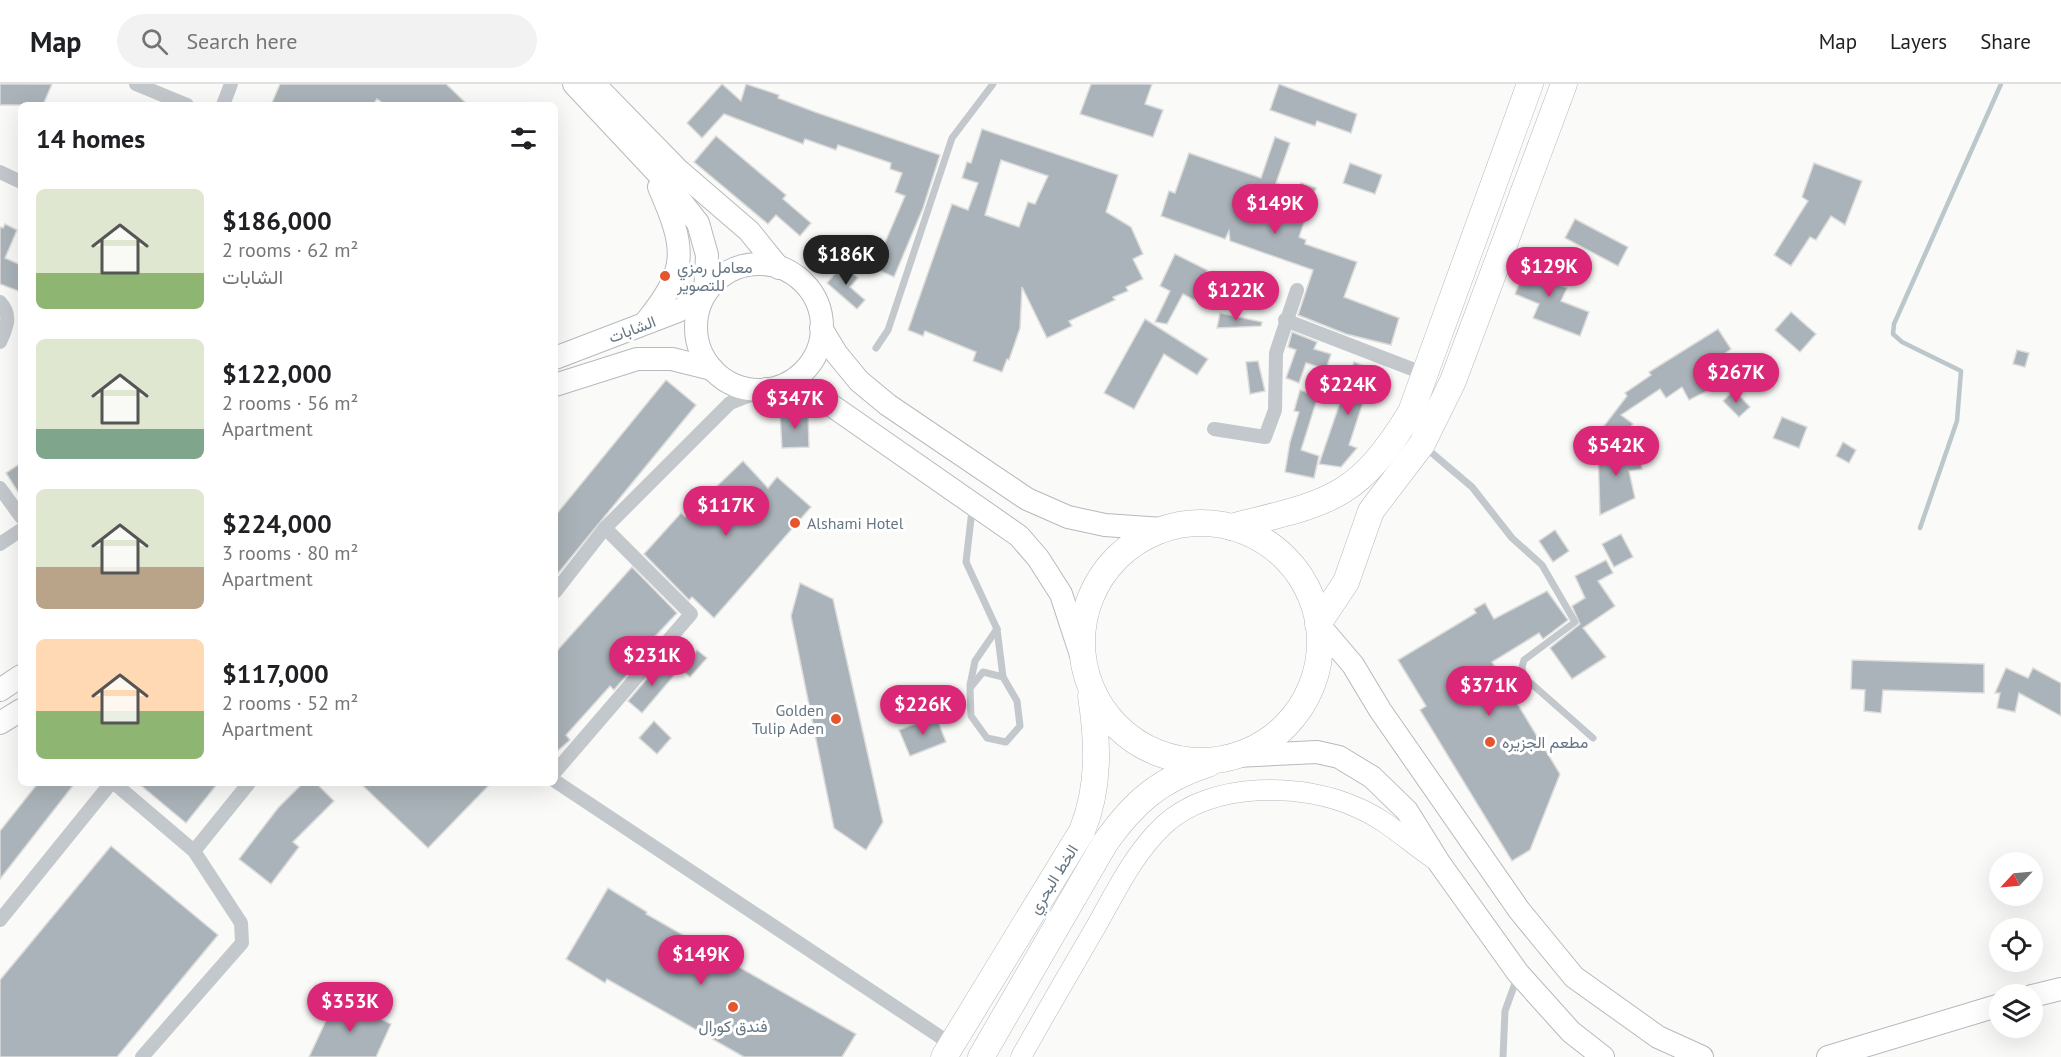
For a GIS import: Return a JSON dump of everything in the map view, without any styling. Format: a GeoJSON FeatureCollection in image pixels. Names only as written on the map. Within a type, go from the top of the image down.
{"type":"FeatureCollection","features":[{"type":"Feature","properties":{"kind":"highway"},"geometry":{"type":"LineString","coordinates":[[1231,527],[1328,501],[1348,489],[1374,465],[1394,440],[1411,412],[1530,84]]}},
{"type":"Feature","properties":{"kind":"highway"},"geometry":{"type":"LineString","coordinates":[[1318,624],[1346,582],[1371,511],[1422,444],[1452,381],[1564,84]]}},
{"type":"Feature","properties":{"kind":"highway","name":"الخط البحري"},"geometry":{"type":"LineString","coordinates":[[948,1050],[1082,831],[1090,813],[1098,755],[1087,673],[1084,622],[1098,582],[1113,561],[1132,544],[1163,529],[1197,523],[1231,527],[1262,540],[1289,562],[1308,591],[1318,624],[1320,641],[1316,675],[1302,706],[1274,737],[1228,758],[1182,772],[1128,811],[1105,843],[981,1057]]}},
{"type":"Feature","properties":{"kind":"highway"},"geometry":{"type":"LineString","coordinates":[[1087,673],[1109,717],[1140,744],[1155,752],[1187,761],[1228,758]]}},
{"type":"Feature","properties":{"kind":"main road"},"geometry":{"type":"LineString","coordinates":[[574,84],[665,181],[698,223],[707,255],[705,294],[697,315],[696,327],[700,349],[712,369],[736,386],[804,392],[828,403],[1019,536],[1038,558],[1061,594],[1087,673]]}},
{"type":"Feature","properties":{"kind":"main road"},"geometry":{"type":"LineString","coordinates":[[594,84],[677,169],[749,231],[779,268]]}},
{"type":"Feature","properties":{"kind":"main road"},"geometry":{"type":"LineString","coordinates":[[641,157],[658,184],[679,237],[676,277],[663,300],[643,325]]}},
{"type":"Feature","properties":{"kind":"main road"},"geometry":{"type":"LineString","coordinates":[[705,294],[721,276],[743,266],[767,265],[779,268],[801,281],[810,291],[816,302],[821,328],[836,353],[859,381],[888,405],[1027,499],[1068,516],[1105,525],[1163,529]]}},
{"type":"Feature","properties":{"kind":"main road","name":"الشابات"},"geometry":{"type":"LineString","coordinates":[[558,357],[678,311],[705,294]]}},
{"type":"Feature","properties":{"kind":"main road"},"geometry":{"type":"LineString","coordinates":[[766,389],[790,382],[805,369],[816,353],[821,328]]}},
{"type":"Feature","properties":{"kind":"main road","name":"الشابات"},"geometry":{"type":"LineString","coordinates":[[558,384],[637,359],[672,358],[712,369]]}},
{"type":"Feature","properties":{"kind":"main road"},"geometry":{"type":"LineString","coordinates":[[1318,624],[1353,665],[1380,710],[1519,910],[1574,976],[1658,1037],[1702,1057]]}},
{"type":"Feature","properties":{"kind":"main road"},"geometry":{"type":"LineString","coordinates":[[0,723],[18,712]]}},
{"type":"Feature","properties":{"kind":"main road"},"geometry":{"type":"LineString","coordinates":[[1228,758],[1317,752],[1339,757],[1372,777],[1407,811],[1440,864],[1518,973],[1570,1032],[1603,1057]]}},
{"type":"Feature","properties":{"kind":"main road"},"geometry":{"type":"LineString","coordinates":[[2043,993],[2061,989]]}},
{"type":"Feature","properties":{"kind":"main road"},"geometry":{"type":"LineString","coordinates":[[1828,1057],[1989,1008]]}},
{"type":"Feature","properties":{"kind":"street"},"geometry":{"type":"LineString","coordinates":[[136,84],[180,102]]}},
{"type":"Feature","properties":{"kind":"street"},"geometry":{"type":"LineString","coordinates":[[224,102],[231,84]]}},
{"type":"Feature","properties":{"kind":"street"},"geometry":{"type":"LineString","coordinates":[[0,172],[18,181]]}},
{"type":"Feature","properties":{"kind":"street"},"geometry":{"type":"LineString","coordinates":[[1214,429],[1265,437],[1275,410],[1274,369],[1285,320],[1297,290]]}},
{"type":"Feature","properties":{"kind":"street"},"geometry":{"type":"LineString","coordinates":[[0,302],[6,309],[8,325],[0,342]]}},
{"type":"Feature","properties":{"kind":"street"},"geometry":{"type":"LineString","coordinates":[[1285,320],[1425,374]]}},
{"type":"Feature","properties":{"kind":"street"},"geometry":{"type":"LineString","coordinates":[[558,588],[605,528],[730,403],[766,389]]}},
{"type":"Feature","properties":{"kind":"street"},"geometry":{"type":"LineString","coordinates":[[0,488],[18,513]]}},
{"type":"Feature","properties":{"kind":"street"},"geometry":{"type":"LineString","coordinates":[[558,769],[691,614],[605,528]]}},
{"type":"Feature","properties":{"kind":"street"},"geometry":{"type":"LineString","coordinates":[[0,544],[18,532]]}},
{"type":"Feature","properties":{"kind":"street"},"geometry":{"type":"LineString","coordinates":[[558,783],[948,1050]]}},
{"type":"Feature","properties":{"kind":"street"},"geometry":{"type":"LineString","coordinates":[[0,920],[111,786]]}},
{"type":"Feature","properties":{"kind":"street"},"geometry":{"type":"LineString","coordinates":[[117,786],[194,851],[241,923],[242,943],[142,1057]]}},
{"type":"Feature","properties":{"kind":"street"},"geometry":{"type":"LineString","coordinates":[[194,851],[247,786]]}},
{"type":"Feature","properties":{"kind":"street"},"geometry":{"type":"LineString","coordinates":[[1021,1057],[1135,859],[1165,824],[1187,810],[1234,794],[1258,790],[1283,790],[1334,798],[1384,822],[1440,864]]}},
{"type":"Feature","properties":{"kind":"lane"},"geometry":{"type":"LineString","coordinates":[[876,348],[888,330],[952,138],[993,84]]}},
{"type":"Feature","properties":{"kind":"lane"},"geometry":{"type":"LineString","coordinates":[[1422,444],[1472,487],[1512,538],[1542,565],[1575,622],[1524,660],[1522,667],[1524,677],[1593,738]]}},
{"type":"Feature","properties":{"kind":"lane"},"geometry":{"type":"LineString","coordinates":[[973,505],[966,562],[997,629],[1003,677],[1017,701],[1020,726],[1006,742],[987,738],[971,716],[970,688],[975,661],[997,629]]}},
{"type":"Feature","properties":{"kind":"lane"},"geometry":{"type":"LineString","coordinates":[[970,688],[982,672],[1003,677]]}},
{"type":"Feature","properties":{"kind":"lane"},"geometry":{"type":"LineString","coordinates":[[1503,1057],[1505,1011],[1518,973]]}},
{"type":"Feature","properties":{"kind":"building"},"geometry":{"type":"Polygon","coordinates":[[[0,84],[52,84],[44,102],[0,105],[0,84]]]}},
{"type":"Feature","properties":{"kind":"building"},"geometry":{"type":"Polygon","coordinates":[[[280,84],[446,84],[465,102],[381,102],[377,99],[375,102],[272,102],[280,84]]]}},
{"type":"Feature","properties":{"kind":"building"},"geometry":{"type":"Polygon","coordinates":[[[722,84],[741,101],[746,84],[779,95],[778,98],[815,112],[940,155],[923,208],[894,277],[874,268],[905,196],[895,192],[902,173],[890,169],[891,163],[838,145],[836,150],[805,139],[803,144],[724,114],[702,138],[687,123],[722,84]]]}},
{"type":"Feature","properties":{"kind":"building"},"geometry":{"type":"Polygon","coordinates":[[[1091,84],[1152,84],[1145,104],[1163,110],[1153,137],[1080,114],[1091,84]]]}},
{"type":"Feature","properties":{"kind":"building"},"geometry":{"type":"Polygon","coordinates":[[[1279,84],[1357,114],[1351,133],[1317,121],[1315,126],[1270,110],[1279,84]]]}},
{"type":"Feature","properties":{"kind":"building"},"geometry":{"type":"Polygon","coordinates":[[[982,129],[1118,175],[1106,212],[1131,227],[1143,254],[1133,259],[1143,279],[1126,287],[1128,291],[1113,297],[1115,300],[1069,321],[1072,326],[1047,338],[1022,287],[1020,328],[1009,360],[1007,359],[1002,372],[973,361],[976,352],[925,331],[923,336],[908,330],[952,204],[968,210],[978,183],[962,178],[967,162],[971,163],[982,129]],[[1001,160],[985,215],[1019,227],[1028,202],[1035,204],[1048,176],[1001,160]]]}},
{"type":"Feature","properties":{"kind":"building"},"geometry":{"type":"Polygon","coordinates":[[[716,136],[786,195],[783,199],[811,223],[800,236],[776,215],[768,224],[694,162],[716,136]]]}},
{"type":"Feature","properties":{"kind":"building"},"geometry":{"type":"Polygon","coordinates":[[[1275,137],[1290,143],[1276,183],[1298,191],[1301,183],[1316,188],[1299,237],[1306,240],[1305,244],[1357,262],[1344,297],[1399,318],[1391,345],[1346,334],[1298,315],[1313,270],[1230,241],[1229,231],[1225,239],[1161,216],[1169,191],[1175,193],[1189,153],[1261,178],[1275,137]]]}},
{"type":"Feature","properties":{"kind":"building"},"geometry":{"type":"Polygon","coordinates":[[[1350,163],[1382,175],[1375,194],[1343,183],[1350,163]]]}},
{"type":"Feature","properties":{"kind":"building"},"geometry":{"type":"Polygon","coordinates":[[[1814,163],[1862,181],[1845,225],[1831,216],[1816,240],[1810,237],[1791,266],[1774,255],[1808,201],[1802,197],[1814,163]]]}},
{"type":"Feature","properties":{"kind":"building"},"geometry":{"type":"Polygon","coordinates":[[[1575,219],[1628,247],[1618,266],[1565,238],[1575,219]]]}},
{"type":"Feature","properties":{"kind":"building"},"geometry":{"type":"Polygon","coordinates":[[[5,224],[17,230],[5,258],[18,264],[18,291],[0,284],[0,227],[3,228],[5,224]]]}},
{"type":"Feature","properties":{"kind":"building"},"geometry":{"type":"Polygon","coordinates":[[[1532,251],[1550,258],[1542,278],[1567,288],[1561,301],[1589,312],[1580,336],[1533,318],[1539,304],[1515,294],[1532,251]]]}},
{"type":"Feature","properties":{"kind":"building"},"geometry":{"type":"Polygon","coordinates":[[[1175,254],[1207,270],[1207,275],[1194,300],[1183,294],[1167,324],[1155,322],[1170,291],[1160,286],[1175,254]]]}},
{"type":"Feature","properties":{"kind":"building"},"geometry":{"type":"Polygon","coordinates":[[[843,265],[858,278],[850,287],[865,300],[857,309],[827,283],[843,265]]]}},
{"type":"Feature","properties":{"kind":"building"},"geometry":{"type":"Polygon","coordinates":[[[1791,312],[1816,334],[1800,352],[1775,330],[1791,312]]]}},
{"type":"Feature","properties":{"kind":"building"},"geometry":{"type":"Polygon","coordinates":[[[1220,313],[1262,322],[1261,326],[1217,328],[1220,313]]]}},
{"type":"Feature","properties":{"kind":"building"},"geometry":{"type":"Polygon","coordinates":[[[1145,319],[1208,359],[1197,375],[1164,354],[1134,409],[1104,393],[1145,319]]]}},
{"type":"Feature","properties":{"kind":"building"},"geometry":{"type":"Polygon","coordinates":[[[1718,329],[1731,349],[1705,367],[1715,387],[1689,400],[1682,387],[1666,398],[1660,389],[1621,415],[1633,424],[1621,439],[1604,426],[1627,396],[1625,393],[1651,375],[1649,372],[1718,329]]]}},
{"type":"Feature","properties":{"kind":"building"},"geometry":{"type":"Polygon","coordinates":[[[1292,332],[1317,342],[1314,349],[1331,354],[1326,369],[1306,363],[1299,383],[1286,378],[1296,350],[1288,347],[1292,332]]]}},
{"type":"Feature","properties":{"kind":"building"},"geometry":{"type":"Polygon","coordinates":[[[2017,350],[2029,353],[2025,367],[2013,364],[2017,350]]]}},
{"type":"Feature","properties":{"kind":"building"},"geometry":{"type":"Polygon","coordinates":[[[1258,361],[1265,391],[1250,394],[1246,362],[1258,361]]]}},
{"type":"Feature","properties":{"kind":"building"},"geometry":{"type":"Polygon","coordinates":[[[1354,362],[1377,371],[1369,394],[1366,393],[1349,445],[1357,448],[1341,467],[1319,464],[1354,362]]]}},
{"type":"Feature","properties":{"kind":"building"},"geometry":{"type":"Polygon","coordinates":[[[666,380],[696,405],[558,573],[558,512],[666,380]]]}},
{"type":"Feature","properties":{"kind":"building"},"geometry":{"type":"Polygon","coordinates":[[[1300,390],[1318,396],[1301,450],[1319,456],[1314,478],[1285,472],[1290,442],[1299,412],[1294,411],[1300,390]]]}},
{"type":"Feature","properties":{"kind":"building"},"geometry":{"type":"Polygon","coordinates":[[[1734,390],[1750,407],[1739,417],[1723,401],[1734,390]]]}},
{"type":"Feature","properties":{"kind":"building"},"geometry":{"type":"Polygon","coordinates":[[[808,412],[809,447],[782,448],[780,413],[808,412]]]}},
{"type":"Feature","properties":{"kind":"building"},"geometry":{"type":"Polygon","coordinates":[[[1782,417],[1807,427],[1799,448],[1773,438],[1782,417]]]}},
{"type":"Feature","properties":{"kind":"building"},"geometry":{"type":"Polygon","coordinates":[[[1843,442],[1856,450],[1849,463],[1836,456],[1843,442]]]}},
{"type":"Feature","properties":{"kind":"building"},"geometry":{"type":"Polygon","coordinates":[[[1626,445],[1627,458],[1640,456],[1642,469],[1629,471],[1635,498],[1600,515],[1598,449],[1626,445]]]}},
{"type":"Feature","properties":{"kind":"building"},"geometry":{"type":"Polygon","coordinates":[[[743,461],[768,488],[777,477],[811,507],[714,618],[692,597],[689,600],[644,554],[681,513],[685,517],[743,461]]]}},
{"type":"Feature","properties":{"kind":"building"},"geometry":{"type":"Polygon","coordinates":[[[18,465],[18,492],[6,473],[18,465]]]}},
{"type":"Feature","properties":{"kind":"building"},"geometry":{"type":"Polygon","coordinates":[[[1555,530],[1569,551],[1553,562],[1539,541],[1555,530]]]}},
{"type":"Feature","properties":{"kind":"building"},"geometry":{"type":"Polygon","coordinates":[[[1621,534],[1633,557],[1614,567],[1602,544],[1621,534]]]}},
{"type":"Feature","properties":{"kind":"building"},"geometry":{"type":"Polygon","coordinates":[[[1606,560],[1613,573],[1598,581],[1615,606],[1583,628],[1606,657],[1572,679],[1550,648],[1580,624],[1572,606],[1585,598],[1575,576],[1606,560]]]}},
{"type":"Feature","properties":{"kind":"building"},"geometry":{"type":"Polygon","coordinates":[[[632,567],[677,613],[646,646],[649,649],[614,690],[610,686],[566,735],[570,740],[558,750],[558,650],[632,567]]]}},
{"type":"Feature","properties":{"kind":"building","name":"Golden Tulip Aden"},"geometry":{"type":"Polygon","coordinates":[[[800,583],[833,599],[883,822],[866,850],[834,828],[791,616],[800,583]]]}},
{"type":"Feature","properties":{"kind":"building","name":"مطعم الجزيره"},"geometry":{"type":"Polygon","coordinates":[[[1547,591],[1568,620],[1543,639],[1539,633],[1492,662],[1560,774],[1530,850],[1512,861],[1420,710],[1426,706],[1398,660],[1476,613],[1474,609],[1485,603],[1494,619],[1547,591]]]}},
{"type":"Feature","properties":{"kind":"building"},"geometry":{"type":"Polygon","coordinates":[[[697,650],[707,658],[690,677],[681,669],[697,650]]]}},
{"type":"Feature","properties":{"kind":"building"},"geometry":{"type":"Polygon","coordinates":[[[1852,660],[1984,664],[1984,693],[1883,690],[1881,713],[1864,711],[1865,690],[1851,689],[1852,660]]]}},
{"type":"Feature","properties":{"kind":"building"},"geometry":{"type":"Polygon","coordinates":[[[662,661],[676,673],[642,713],[628,701],[662,661]]]}},
{"type":"Feature","properties":{"kind":"building"},"geometry":{"type":"Polygon","coordinates":[[[2006,668],[2028,678],[2033,668],[2061,683],[2061,716],[2019,693],[2015,712],[1997,708],[2000,693],[1995,693],[2006,668]]]}},
{"type":"Feature","properties":{"kind":"building"},"geometry":{"type":"Polygon","coordinates":[[[936,716],[946,742],[910,756],[899,730],[936,716]]]}},
{"type":"Feature","properties":{"kind":"building"},"geometry":{"type":"Polygon","coordinates":[[[654,721],[671,738],[657,754],[639,738],[654,721]]]}},
{"type":"Feature","properties":{"kind":"building"},"geometry":{"type":"Polygon","coordinates":[[[36,786],[73,786],[0,879],[0,831],[36,786]]]}},
{"type":"Feature","properties":{"kind":"building"},"geometry":{"type":"Polygon","coordinates":[[[142,786],[216,786],[186,823],[142,786]]]}},
{"type":"Feature","properties":{"kind":"building"},"geometry":{"type":"Polygon","coordinates":[[[300,786],[319,786],[334,801],[293,842],[299,847],[271,884],[239,859],[278,808],[300,786]]]}},
{"type":"Feature","properties":{"kind":"building"},"geometry":{"type":"Polygon","coordinates":[[[363,786],[488,786],[428,848],[363,786]]]}},
{"type":"Feature","properties":{"kind":"building"},"geometry":{"type":"Polygon","coordinates":[[[111,846],[218,935],[117,1057],[0,1057],[0,980],[111,846]]]}},
{"type":"Feature","properties":{"kind":"building","name":"فندق كورال"},"geometry":{"type":"Polygon","coordinates":[[[608,888],[647,912],[646,914],[856,1034],[842,1057],[744,1057],[607,979],[605,983],[566,959],[608,888]]]}},
{"type":"Feature","properties":{"kind":"building"},"geometry":{"type":"Polygon","coordinates":[[[337,997],[391,1024],[376,1057],[309,1057],[337,997]]]}},
{"type":"Feature","properties":{"kind":"waterway"},"geometry":{"type":"LineString","coordinates":[[1920,528],[1957,421],[1961,371],[1902,342],[1893,334],[1894,324],[2001,84]]}},
{"type":"Feature","properties":{"kind":"place","name":"معامل رمزي للتصوير"},"geometry":{"type":"Point","coordinates":[665,276]}},
{"type":"Feature","properties":{"kind":"place","name":"Alshami Hotel"},"geometry":{"type":"Point","coordinates":[795,523]}},
{"type":"Feature","properties":{"kind":"place","name":"Golden Tulip Aden"},"geometry":{"type":"Point","coordinates":[836,719]}},
{"type":"Feature","properties":{"kind":"place","name":"مطعم الجزيره"},"geometry":{"type":"Point","coordinates":[1490,742]}},
{"type":"Feature","properties":{"kind":"place","name":"فندق كورال"},"geometry":{"type":"Point","coordinates":[733,1007]}}]}
